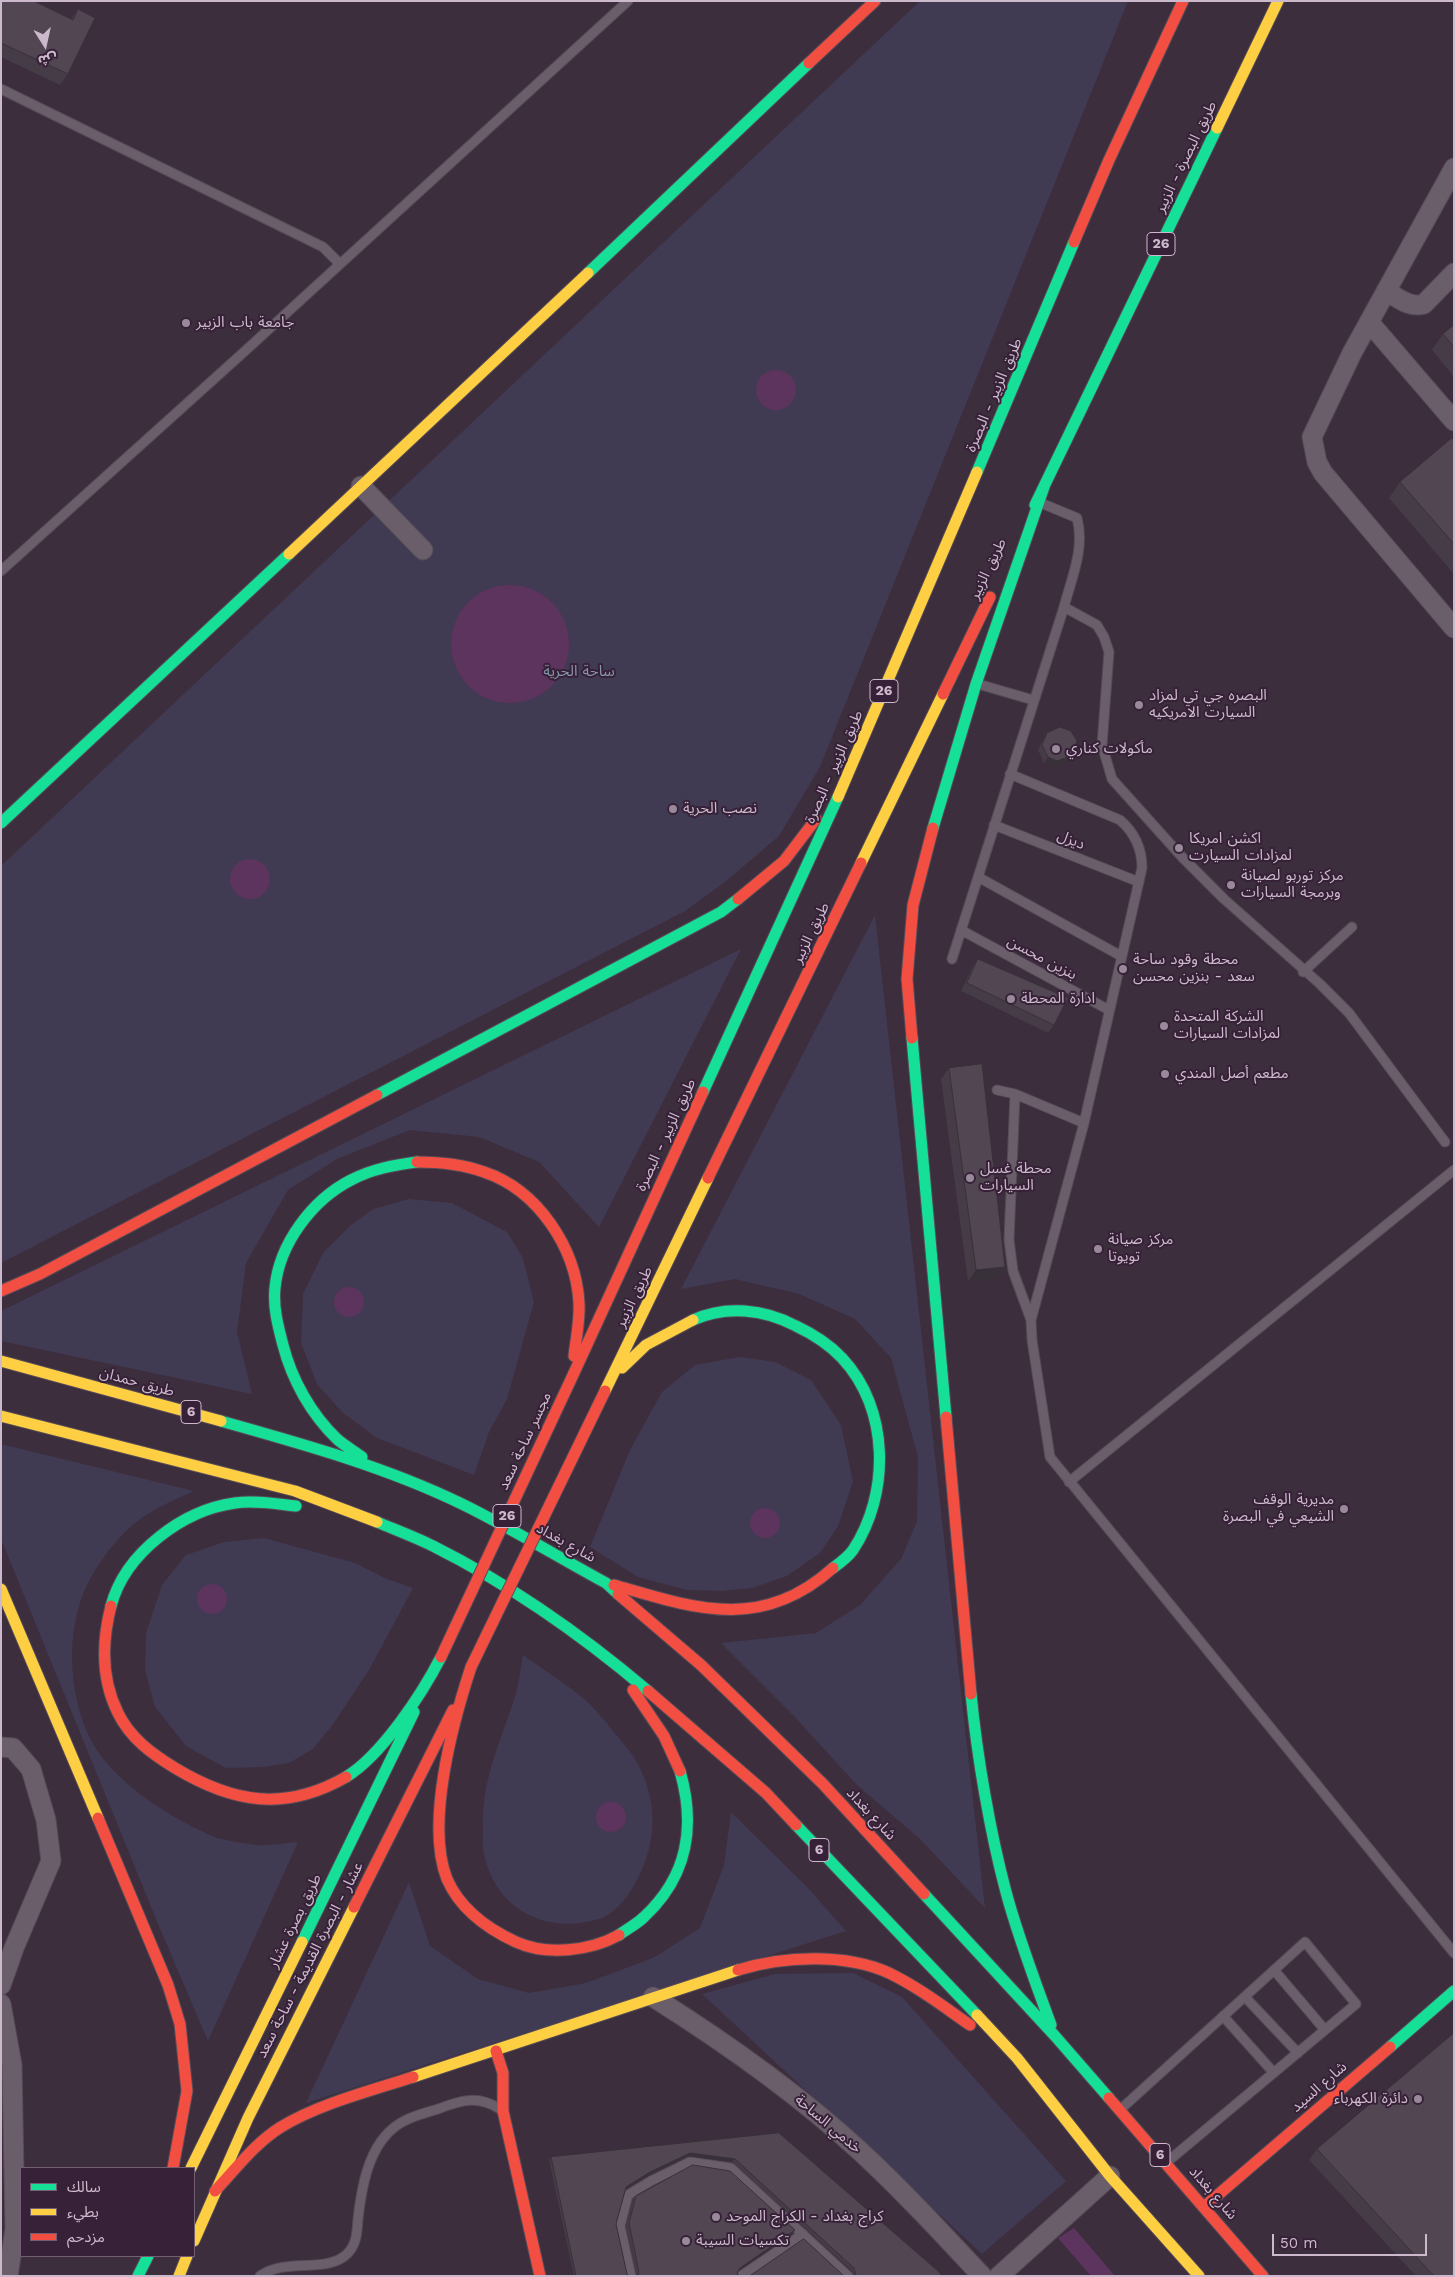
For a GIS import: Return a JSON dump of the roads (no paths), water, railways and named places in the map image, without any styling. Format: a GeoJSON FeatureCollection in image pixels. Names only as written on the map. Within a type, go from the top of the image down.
{"type":"FeatureCollection","features":[{"type":"Feature","properties":{"kind":"main road"},"geometry":{"type":"LineString","coordinates":[[1,824],[478,378],[874,1]]}},
{"type":"Feature","properties":{"kind":"main road","name":"طريق الزبير - البصرة"},"geometry":{"type":"LineString","coordinates":[[573,1375],[858,753],[1109,160],[1183,1]]}},
{"type":"Feature","properties":{"kind":"main road","name":"طريق البصرة - الزبير"},"geometry":{"type":"LineString","coordinates":[[1044,488],[1278,1]]}},
{"type":"Feature","properties":{"kind":"main road"},"geometry":{"type":"LineString","coordinates":[[1044,488],[976,684],[929,842],[913,905],[908,946],[907,979],[972,1702],[984,1787],[1002,1873],[1026,1955],[1055,2036]]}},
{"type":"Feature","properties":{"kind":"main road","name":"طريق الزبير"},"geometry":{"type":"LineString","coordinates":[[604,1392],[1044,488]]}},
{"type":"Feature","properties":{"kind":"main road"},"geometry":{"type":"LineString","coordinates":[[1,1291],[40,1274],[721,912],[784,861],[816,820],[858,753]]}},
{"type":"Feature","properties":{"kind":"main road"},"geometry":{"type":"LineString","coordinates":[[379,1469],[337,1440],[303,1396],[289,1368],[276,1316],[276,1282],[286,1246],[301,1223],[320,1203],[352,1179],[386,1166],[426,1161],[459,1164],[496,1176],[524,1194],[553,1225],[571,1261],[579,1296],[573,1375]]}},
{"type":"Feature","properties":{"kind":"main road"},"geometry":{"type":"LineString","coordinates":[[604,1392],[625,1363],[670,1330],[711,1312],[745,1309],[776,1317],[803,1327],[826,1342],[852,1368],[871,1401],[881,1439],[878,1489],[870,1515],[853,1550],[816,1584],[778,1602],[732,1611],[676,1603],[606,1583]]}},
{"type":"Feature","properties":{"kind":"main road","name":"طريق حمدان"},"geometry":{"type":"LineString","coordinates":[[1,1361],[290,1440],[379,1469]]}},
{"type":"Feature","properties":{"kind":"main road","name":"مجسر ساحة سعد"},"geometry":{"type":"LineString","coordinates":[[426,1686],[573,1375]]}},
{"type":"Feature","properties":{"kind":"main road","name":"26"},"geometry":{"type":"LineString","coordinates":[[460,1696],[472,1667],[604,1392]]}},
{"type":"Feature","properties":{"kind":"main road","name":"6"},"geometry":{"type":"LineString","coordinates":[[1,1416],[295,1491],[362,1516],[433,1546],[538,1606],[606,1655],[706,1739],[766,1793],[1017,2058],[1110,2176],[1199,2276]]}},
{"type":"Feature","properties":{"kind":"main road","name":"شارع بغداد"},"geometry":{"type":"LineString","coordinates":[[379,1469],[462,1504],[606,1583],[701,1665],[823,1784],[1055,2036],[1205,2206],[1263,2276]]}},
{"type":"Feature","properties":{"kind":"main road"},"geometry":{"type":"LineString","coordinates":[[362,1516],[322,1508],[261,1502],[226,1504],[187,1518],[161,1534],[136,1560],[118,1585],[109,1609],[104,1644],[110,1695],[123,1722],[139,1743],[156,1756],[203,1785],[231,1795],[258,1801],[286,1801],[321,1792],[350,1776],[380,1746],[426,1686]]}},
{"type":"Feature","properties":{"kind":"main road"},"geometry":{"type":"LineString","coordinates":[[1,1589],[168,1985],[180,2024],[187,2091],[173,2167]]}},
{"type":"Feature","properties":{"kind":"main road"},"geometry":{"type":"LineString","coordinates":[[460,1696],[445,1770],[441,1814],[439,1851],[447,1881],[467,1910],[495,1934],[522,1946],[550,1951],[577,1950],[606,1943],[627,1932],[650,1913],[665,1894],[676,1877],[684,1853],[689,1824],[685,1791],[672,1751],[651,1714],[606,1655]]}},
{"type":"Feature","properties":{"kind":"main road","name":"طريق بصرة عشار"},"geometry":{"type":"LineString","coordinates":[[191,2167],[426,1686]]}},
{"type":"Feature","properties":{"kind":"main road","name":"عشار - البصرة القديمة - ساحة سعد"},"geometry":{"type":"LineString","coordinates":[[195,2239],[248,2118],[460,1696]]}},
{"type":"Feature","properties":{"kind":"main road"},"geometry":{"type":"LineString","coordinates":[[216,2191],[264,2140],[281,2127],[362,2092],[496,2051],[741,1969],[803,1958],[859,1963],[888,1973],[924,1994],[1017,2058]]}},
{"type":"Feature","properties":{"kind":"main road","name":"شارع السيد"},"geometry":{"type":"LineString","coordinates":[[1205,2206],[1454,1991]]}},
{"type":"Feature","properties":{"kind":"main road"},"geometry":{"type":"LineString","coordinates":[[496,2051],[503,2073],[504,2111],[540,2276]]}},
{"type":"Feature","properties":{"kind":"main road"},"geometry":{"type":"LineString","coordinates":[[138,2276],[148,2257]]}},
{"type":"Feature","properties":{"kind":"main road"},"geometry":{"type":"LineString","coordinates":[[179,2276],[187,2257]]}},
{"type":"Feature","properties":{"kind":"street"},"geometry":{"type":"LineString","coordinates":[[1454,168],[1352,353],[1312,437],[1317,462],[1323,473],[1454,628]]}},
{"type":"Feature","properties":{"kind":"street"},"geometry":{"type":"LineString","coordinates":[[1386,291],[1412,306],[1418,306],[1424,304],[1454,273]]}},
{"type":"Feature","properties":{"kind":"street"},"geometry":{"type":"LineString","coordinates":[[1369,322],[1454,420]]}},
{"type":"Feature","properties":{"kind":"street"},"geometry":{"type":"LineString","coordinates":[[361,486],[423,550]]}},
{"type":"Feature","properties":{"kind":"street"},"geometry":{"type":"LineString","coordinates":[[1,1747],[13,1748],[31,1769],[46,1820],[51,1861],[14,1948],[1,1985]]}},
{"type":"Feature","properties":{"kind":"street","name":"خدمي الساحة"},"geometry":{"type":"LineString","coordinates":[[653,1997],[715,2036],[810,2108],[902,2192],[982,2276]]}},
{"type":"Feature","properties":{"kind":"street"},"geometry":{"type":"LineString","coordinates":[[1,2004],[12,2075],[15,2229],[8,2276]]}},
{"type":"Feature","properties":{"kind":"street"},"geometry":{"type":"LineString","coordinates":[[999,2276],[1110,2176]]}},
{"type":"Feature","properties":{"kind":"lane"},"geometry":{"type":"LineString","coordinates":[[1,570],[628,1]]}},
{"type":"Feature","properties":{"kind":"lane"},"geometry":{"type":"LineString","coordinates":[[1,89],[322,247],[340,264]]}},
{"type":"Feature","properties":{"kind":"lane"},"geometry":{"type":"LineString","coordinates":[[952,959],[1064,607],[1080,549],[1080,528],[1077,518],[1039,502]]}},
{"type":"Feature","properties":{"kind":"lane"},"geometry":{"type":"LineString","coordinates":[[1064,607],[1097,625],[1104,637],[1109,652],[1102,744],[1112,779],[1224,899],[1303,972],[1320,984],[1349,1013],[1445,1142]]}},
{"type":"Feature","properties":{"kind":"lane"},"geometry":{"type":"LineString","coordinates":[[976,684],[1033,700]]}},
{"type":"Feature","properties":{"kind":"lane"},"geometry":{"type":"LineString","coordinates":[[1010,774],[1120,820],[1133,833],[1140,850],[1142,868],[1084,1123],[1032,1320],[1032,1340],[1050,1457],[1454,1953]]}},
{"type":"Feature","properties":{"kind":"lane","name":"ديزل"},"geometry":{"type":"LineString","coordinates":[[994,825],[1139,882]]}},
{"type":"Feature","properties":{"kind":"lane"},"geometry":{"type":"LineString","coordinates":[[978,877],[1121,956]]}},
{"type":"Feature","properties":{"kind":"lane"},"geometry":{"type":"LineString","coordinates":[[1303,972],[1352,927]]}},
{"type":"Feature","properties":{"kind":"lane","name":"بنزين محسن"},"geometry":{"type":"LineString","coordinates":[[962,930],[1109,1010]]}},
{"type":"Feature","properties":{"kind":"lane"},"geometry":{"type":"LineString","coordinates":[[997,1090],[1015,1094],[1084,1123]]}},
{"type":"Feature","properties":{"kind":"lane"},"geometry":{"type":"LineString","coordinates":[[1015,1094],[1008,1240],[1013,1270],[1032,1320]]}},
{"type":"Feature","properties":{"kind":"lane"},"geometry":{"type":"LineString","coordinates":[[1069,1482],[1454,1170]]}},
{"type":"Feature","properties":{"kind":"lane"},"geometry":{"type":"LineString","coordinates":[[1120,2110],[1305,1942],[1356,2004],[1166,2163]]}},
{"type":"Feature","properties":{"kind":"lane"},"geometry":{"type":"LineString","coordinates":[[1274,1970],[1325,2030]]}},
{"type":"Feature","properties":{"kind":"lane"},"geometry":{"type":"LineString","coordinates":[[1245,1997],[1298,2053]]}},
{"type":"Feature","properties":{"kind":"lane"},"geometry":{"type":"LineString","coordinates":[[1223,2016],[1274,2073]]}},
{"type":"Feature","properties":{"kind":"lane"},"geometry":{"type":"LineString","coordinates":[[260,2276],[280,2266],[334,2262],[345,2256],[352,2248],[356,2239],[360,2204],[371,2156],[394,2127],[406,2120],[471,2100],[488,2101],[504,2111]]}},
{"type":"Feature","properties":{"kind":"lane"},"geometry":{"type":"LineString","coordinates":[[630,2276],[620,2226],[628,2195],[651,2181],[690,2162],[731,2168],[848,2276]]}},
{"type":"Feature","properties":{"kind":"lane"},"geometry":{"type":"LineString","coordinates":[[741,2276],[803,2234]]}},
{"type":"Feature","properties":{"kind":"place","name":"جامعة باب الزبير"},"geometry":{"type":"Point","coordinates":[186,323]}},
{"type":"Feature","properties":{"kind":"place","name":"البصره جي تي لمزاد السيارت الامريكيه"},"geometry":{"type":"Point","coordinates":[1139,705]}},
{"type":"Feature","properties":{"kind":"place","name":"مأكولات كناري"},"geometry":{"type":"Point","coordinates":[1056,749]}},
{"type":"Feature","properties":{"kind":"place","name":"نصب الحرية"},"geometry":{"type":"Point","coordinates":[673,809]}},
{"type":"Feature","properties":{"kind":"place","name":"اكشن امريكا لمزادات السيارت"},"geometry":{"type":"Point","coordinates":[1179,848]}},
{"type":"Feature","properties":{"kind":"place","name":"مركز توربو لصيانة وبرمجة السيارات"},"geometry":{"type":"Point","coordinates":[1231,885]}},
{"type":"Feature","properties":{"kind":"place","name":"محطة وقود ساحة سعد - بنزين محسن"},"geometry":{"type":"Point","coordinates":[1123,969]}},
{"type":"Feature","properties":{"kind":"place","name":"ادارة المحطة"},"geometry":{"type":"Point","coordinates":[1011,999]}},
{"type":"Feature","properties":{"kind":"place","name":"الشركة المتحدة لمزادات السيارات"},"geometry":{"type":"Point","coordinates":[1164,1026]}},
{"type":"Feature","properties":{"kind":"place","name":"مطعم أصل المندي"},"geometry":{"type":"Point","coordinates":[1165,1074]}},
{"type":"Feature","properties":{"kind":"place","name":"محطة غسل السيارات"},"geometry":{"type":"Point","coordinates":[970,1178]}},
{"type":"Feature","properties":{"kind":"place","name":"مركز صيانة تويوتا"},"geometry":{"type":"Point","coordinates":[1098,1249]}},
{"type":"Feature","properties":{"kind":"place","name":"مديرية الوقف الشيعي في البصرة"},"geometry":{"type":"Point","coordinates":[1344,1509]}},
{"type":"Feature","properties":{"kind":"place","name":"دائرة الكهرباء"},"geometry":{"type":"Point","coordinates":[1418,2099]}},
{"type":"Feature","properties":{"kind":"place","name":"كراج بغداد - الكراج الموحد"},"geometry":{"type":"Point","coordinates":[716,2217]}},
{"type":"Feature","properties":{"kind":"place","name":"تكسيات السيبة"},"geometry":{"type":"Point","coordinates":[686,2241]}},
{"type":"Feature","properties":{"kind":"park label","name":"ساحة الحرية"},"geometry":{"type":"Point","coordinates":[579,672]}}]}
